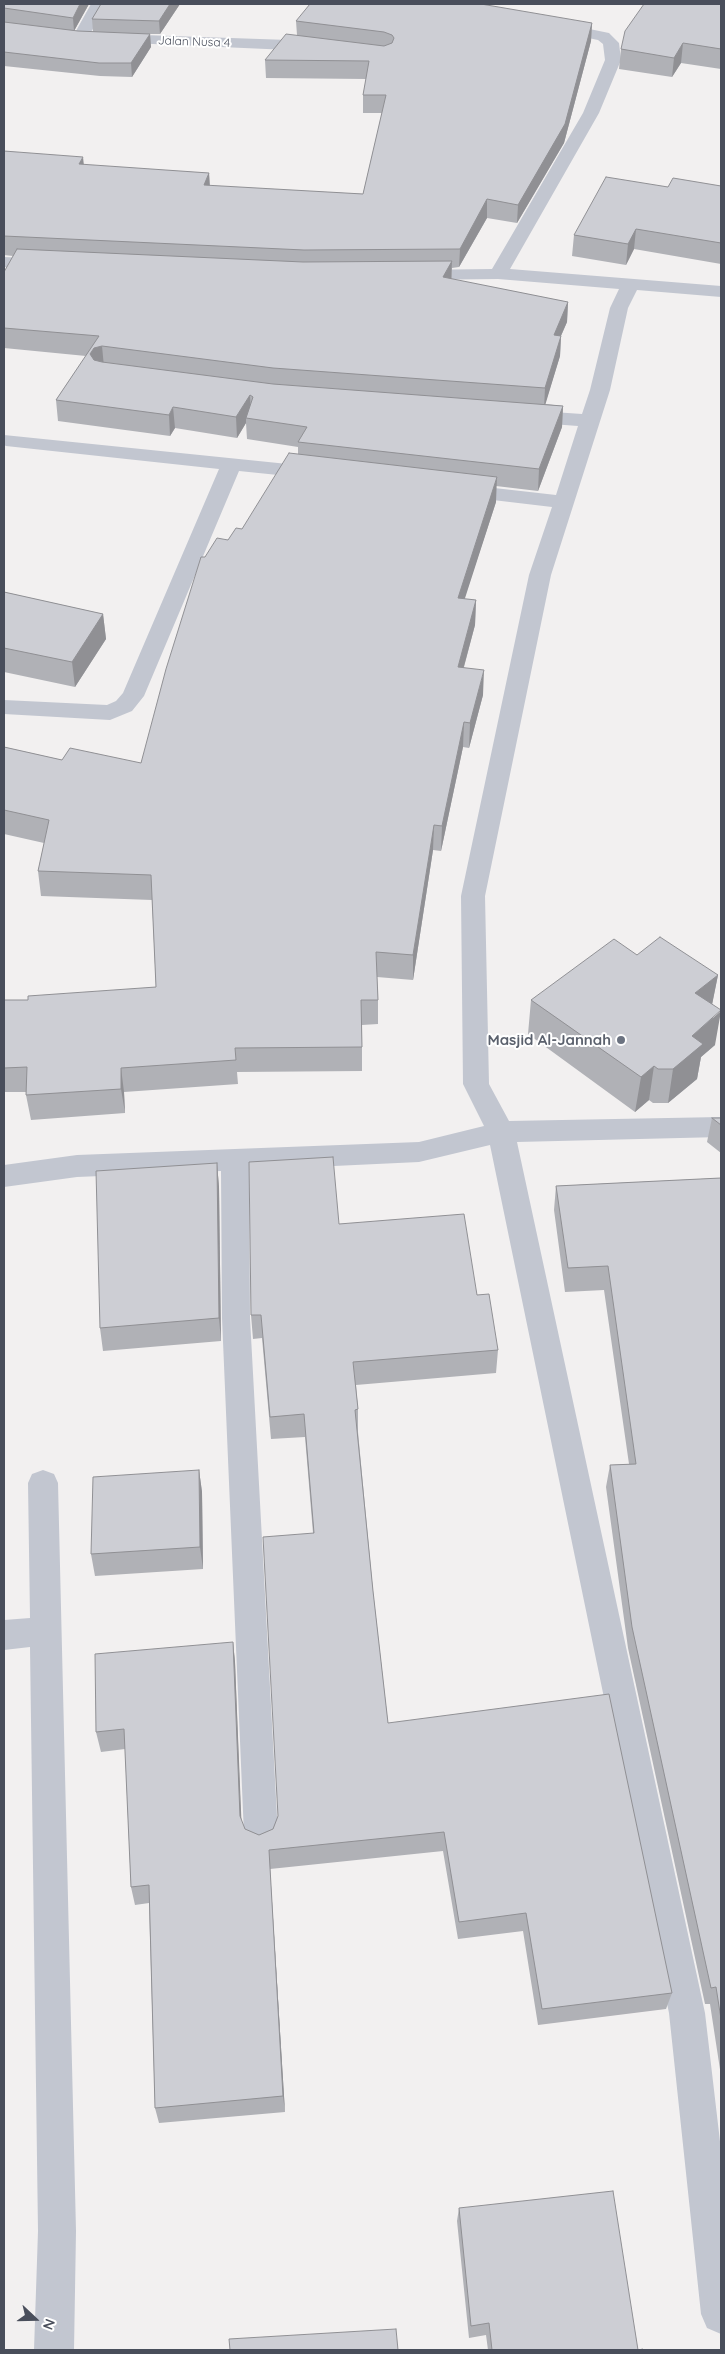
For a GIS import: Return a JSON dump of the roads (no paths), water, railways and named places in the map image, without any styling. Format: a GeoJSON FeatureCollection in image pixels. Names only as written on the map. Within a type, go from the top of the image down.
{"type":"FeatureCollection","features":[{"type":"Feature","properties":{"kind":"street"},"geometry":{"type":"LineString","coordinates":[[80,38],[99,4]]}},
{"type":"Feature","properties":{"kind":"street"},"geometry":{"type":"LineString","coordinates":[[498,274],[591,113],[613,60],[614,51],[611,43],[603,36],[537,24]]}},
{"type":"Feature","properties":{"kind":"street","name":"Jalan Nusa 4"},"geometry":{"type":"LineString","coordinates":[[61,36],[289,46],[327,50]]}},
{"type":"Feature","properties":{"kind":"street"},"geometry":{"type":"LineString","coordinates":[[4,262],[62,264]]}},
{"type":"Feature","properties":{"kind":"street"},"geometry":{"type":"LineString","coordinates":[[392,275],[498,274],[721,291]]}},
{"type":"Feature","properties":{"kind":"street"},"geometry":{"type":"LineString","coordinates":[[631,284],[619,308],[600,390],[540,575],[473,896],[476,1084],[501,1132],[687,2013],[721,2314]]}},
{"type":"Feature","properties":{"kind":"street"},"geometry":{"type":"LineString","coordinates":[[501,415],[590,421]]}},
{"type":"Feature","properties":{"kind":"street"},"geometry":{"type":"LineString","coordinates":[[6,440],[340,476]]}},
{"type":"Feature","properties":{"kind":"street"},"geometry":{"type":"LineString","coordinates":[[4,706],[110,712],[124,706],[133,696],[232,464]]}},
{"type":"Feature","properties":{"kind":"street"},"geometry":{"type":"LineString","coordinates":[[437,487],[564,502]]}},
{"type":"Feature","properties":{"kind":"street"},"geometry":{"type":"LineString","coordinates":[[4,1176],[77,1166],[419,1152],[501,1132],[721,1127]]}},
{"type":"Feature","properties":{"kind":"street"},"geometry":{"type":"LineString","coordinates":[[235,1160],[236,1318],[261,1835]]}},
{"type":"Feature","properties":{"kind":"street"},"geometry":{"type":"LineString","coordinates":[[43,1483],[57,2230],[54,2350]]}},
{"type":"Feature","properties":{"kind":"street"},"geometry":{"type":"LineString","coordinates":[[4,1635],[46,1631]]}},
{"type":"Feature","properties":{"kind":"place","name":"Masjid Al-Jannah"},"geometry":{"type":"Point","coordinates":[621,1040]}}]}
